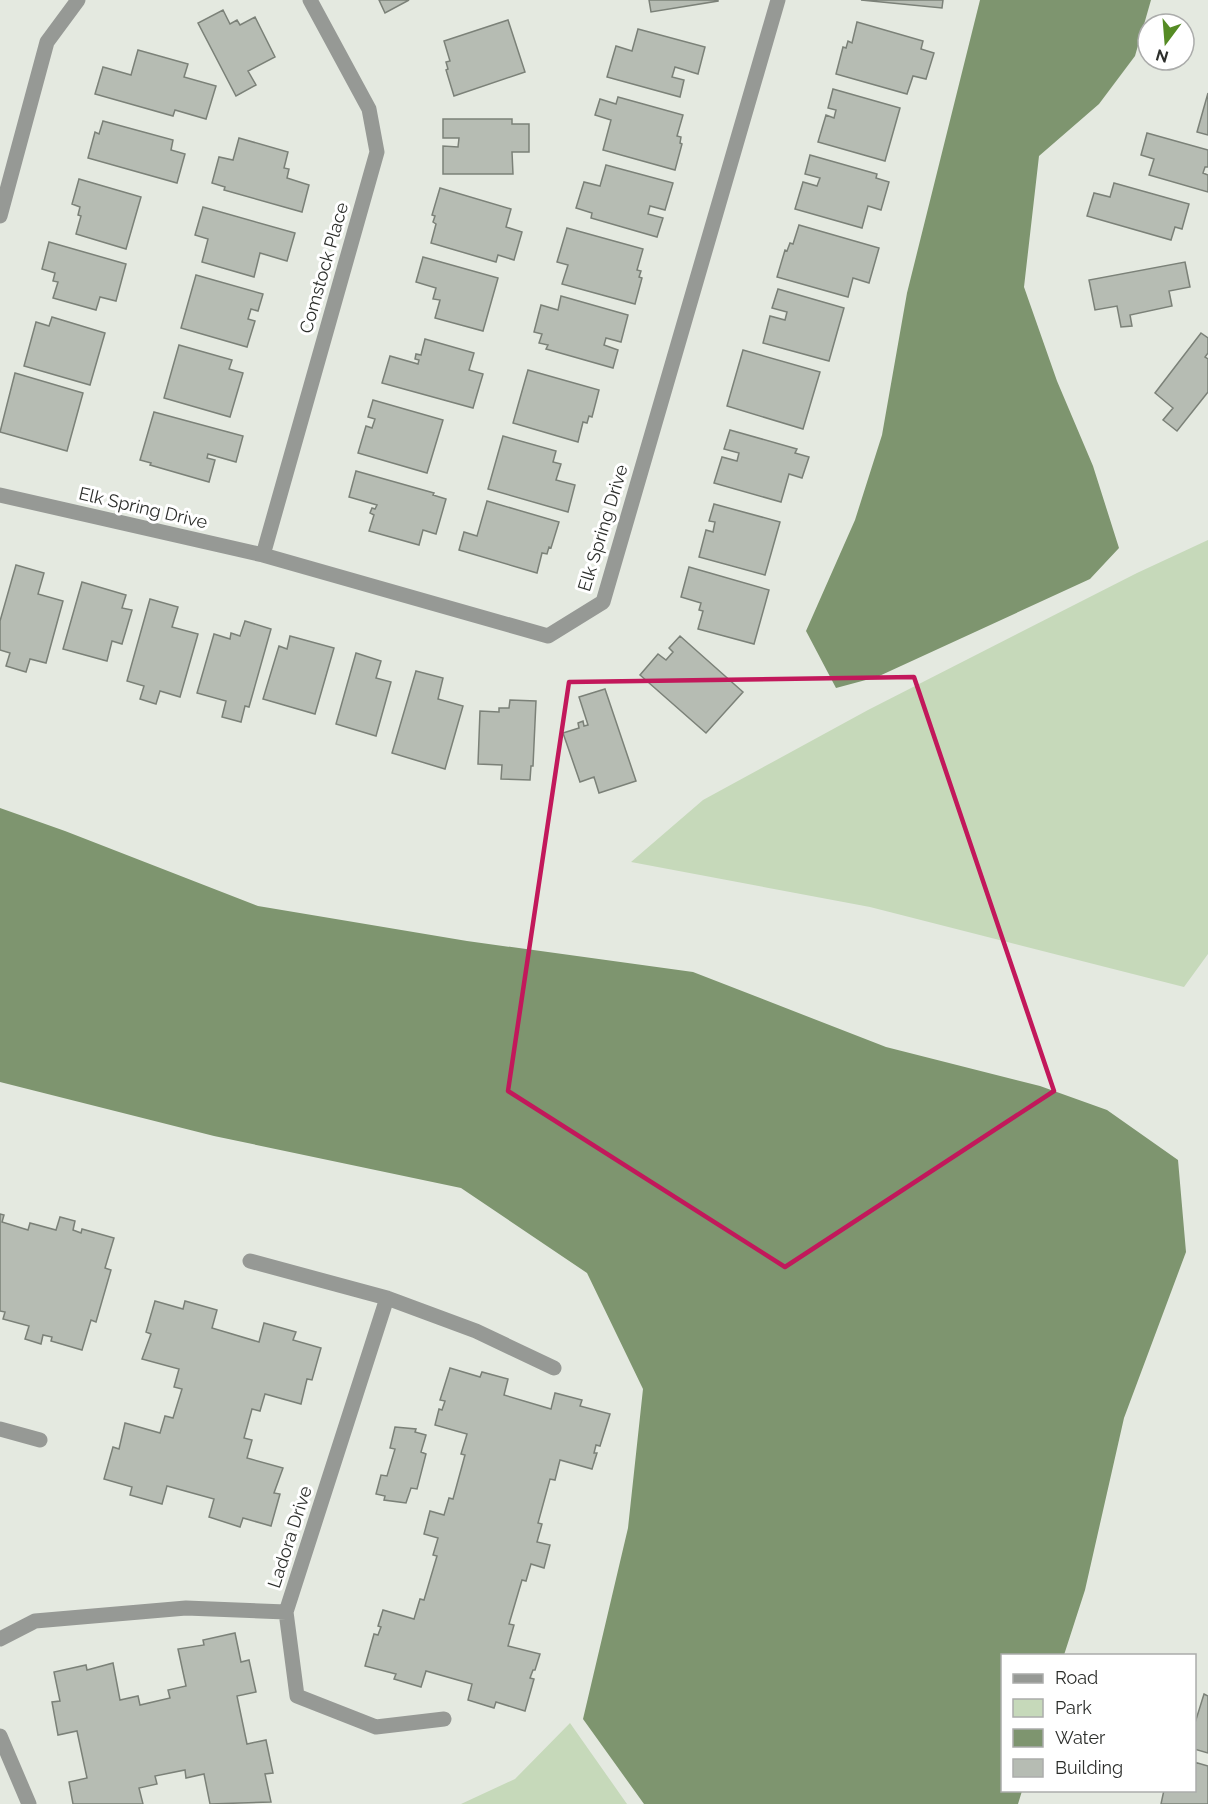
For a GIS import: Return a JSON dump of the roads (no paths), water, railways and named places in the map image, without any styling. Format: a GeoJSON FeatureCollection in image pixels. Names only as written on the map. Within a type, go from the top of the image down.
{"type":"FeatureCollection","features":[{"type":"Feature","properties":{"kind":"street"},"geometry":{"type":"LineString","coordinates":[[0,216],[47,42],[78,0]]}},
{"type":"Feature","properties":{"kind":"street","name":"Comstock Place"},"geometry":{"type":"LineString","coordinates":[[263,555],[377,152],[369,109],[310,0]]}},
{"type":"Feature","properties":{"kind":"street","name":"Elk Spring Drive"},"geometry":{"type":"LineString","coordinates":[[0,495],[263,555],[548,636],[603,602],[778,0]]}},
{"type":"Feature","properties":{"kind":"street"},"geometry":{"type":"LineString","coordinates":[[250,1261],[387,1298],[476,1331],[554,1368]]}},
{"type":"Feature","properties":{"kind":"street","name":"Ladora Drive"},"geometry":{"type":"LineString","coordinates":[[0,1639],[35,1621],[186,1608],[286,1612],[387,1298]]}},
{"type":"Feature","properties":{"kind":"street"},"geometry":{"type":"LineString","coordinates":[[0,1429],[40,1440]]}},
{"type":"Feature","properties":{"kind":"street"},"geometry":{"type":"LineString","coordinates":[[286,1612],[297,1696],[376,1727],[444,1719]]}},
{"type":"Feature","properties":{"kind":"street"},"geometry":{"type":"LineString","coordinates":[[0,1736],[28,1804]]}},
{"type":"Feature","properties":{"kind":"water"},"geometry":{"type":"Polygon","coordinates":[[[980,0],[1151,0],[1148,12],[1136,12],[1135,56],[1099,104],[1039,156],[1024,287],[1057,381],[1093,466],[1119,548],[1090,579],[877,677],[836,688],[806,631],[855,520],[882,435],[907,293],[980,0]]]}},
{"type":"Feature","properties":{"kind":"water"},"geometry":{"type":"Polygon","coordinates":[[[0,808],[258,906],[467,941],[693,972],[886,1047],[1040,1086],[1107,1110],[1178,1160],[1186,1252],[1124,1418],[1085,1590],[1064,1654],[1001,1654],[1001,1792],[1022,1792],[1018,1804],[644,1804],[583,1719],[628,1528],[643,1389],[587,1273],[461,1188],[214,1136],[0,1082],[0,808]]]}}]}
